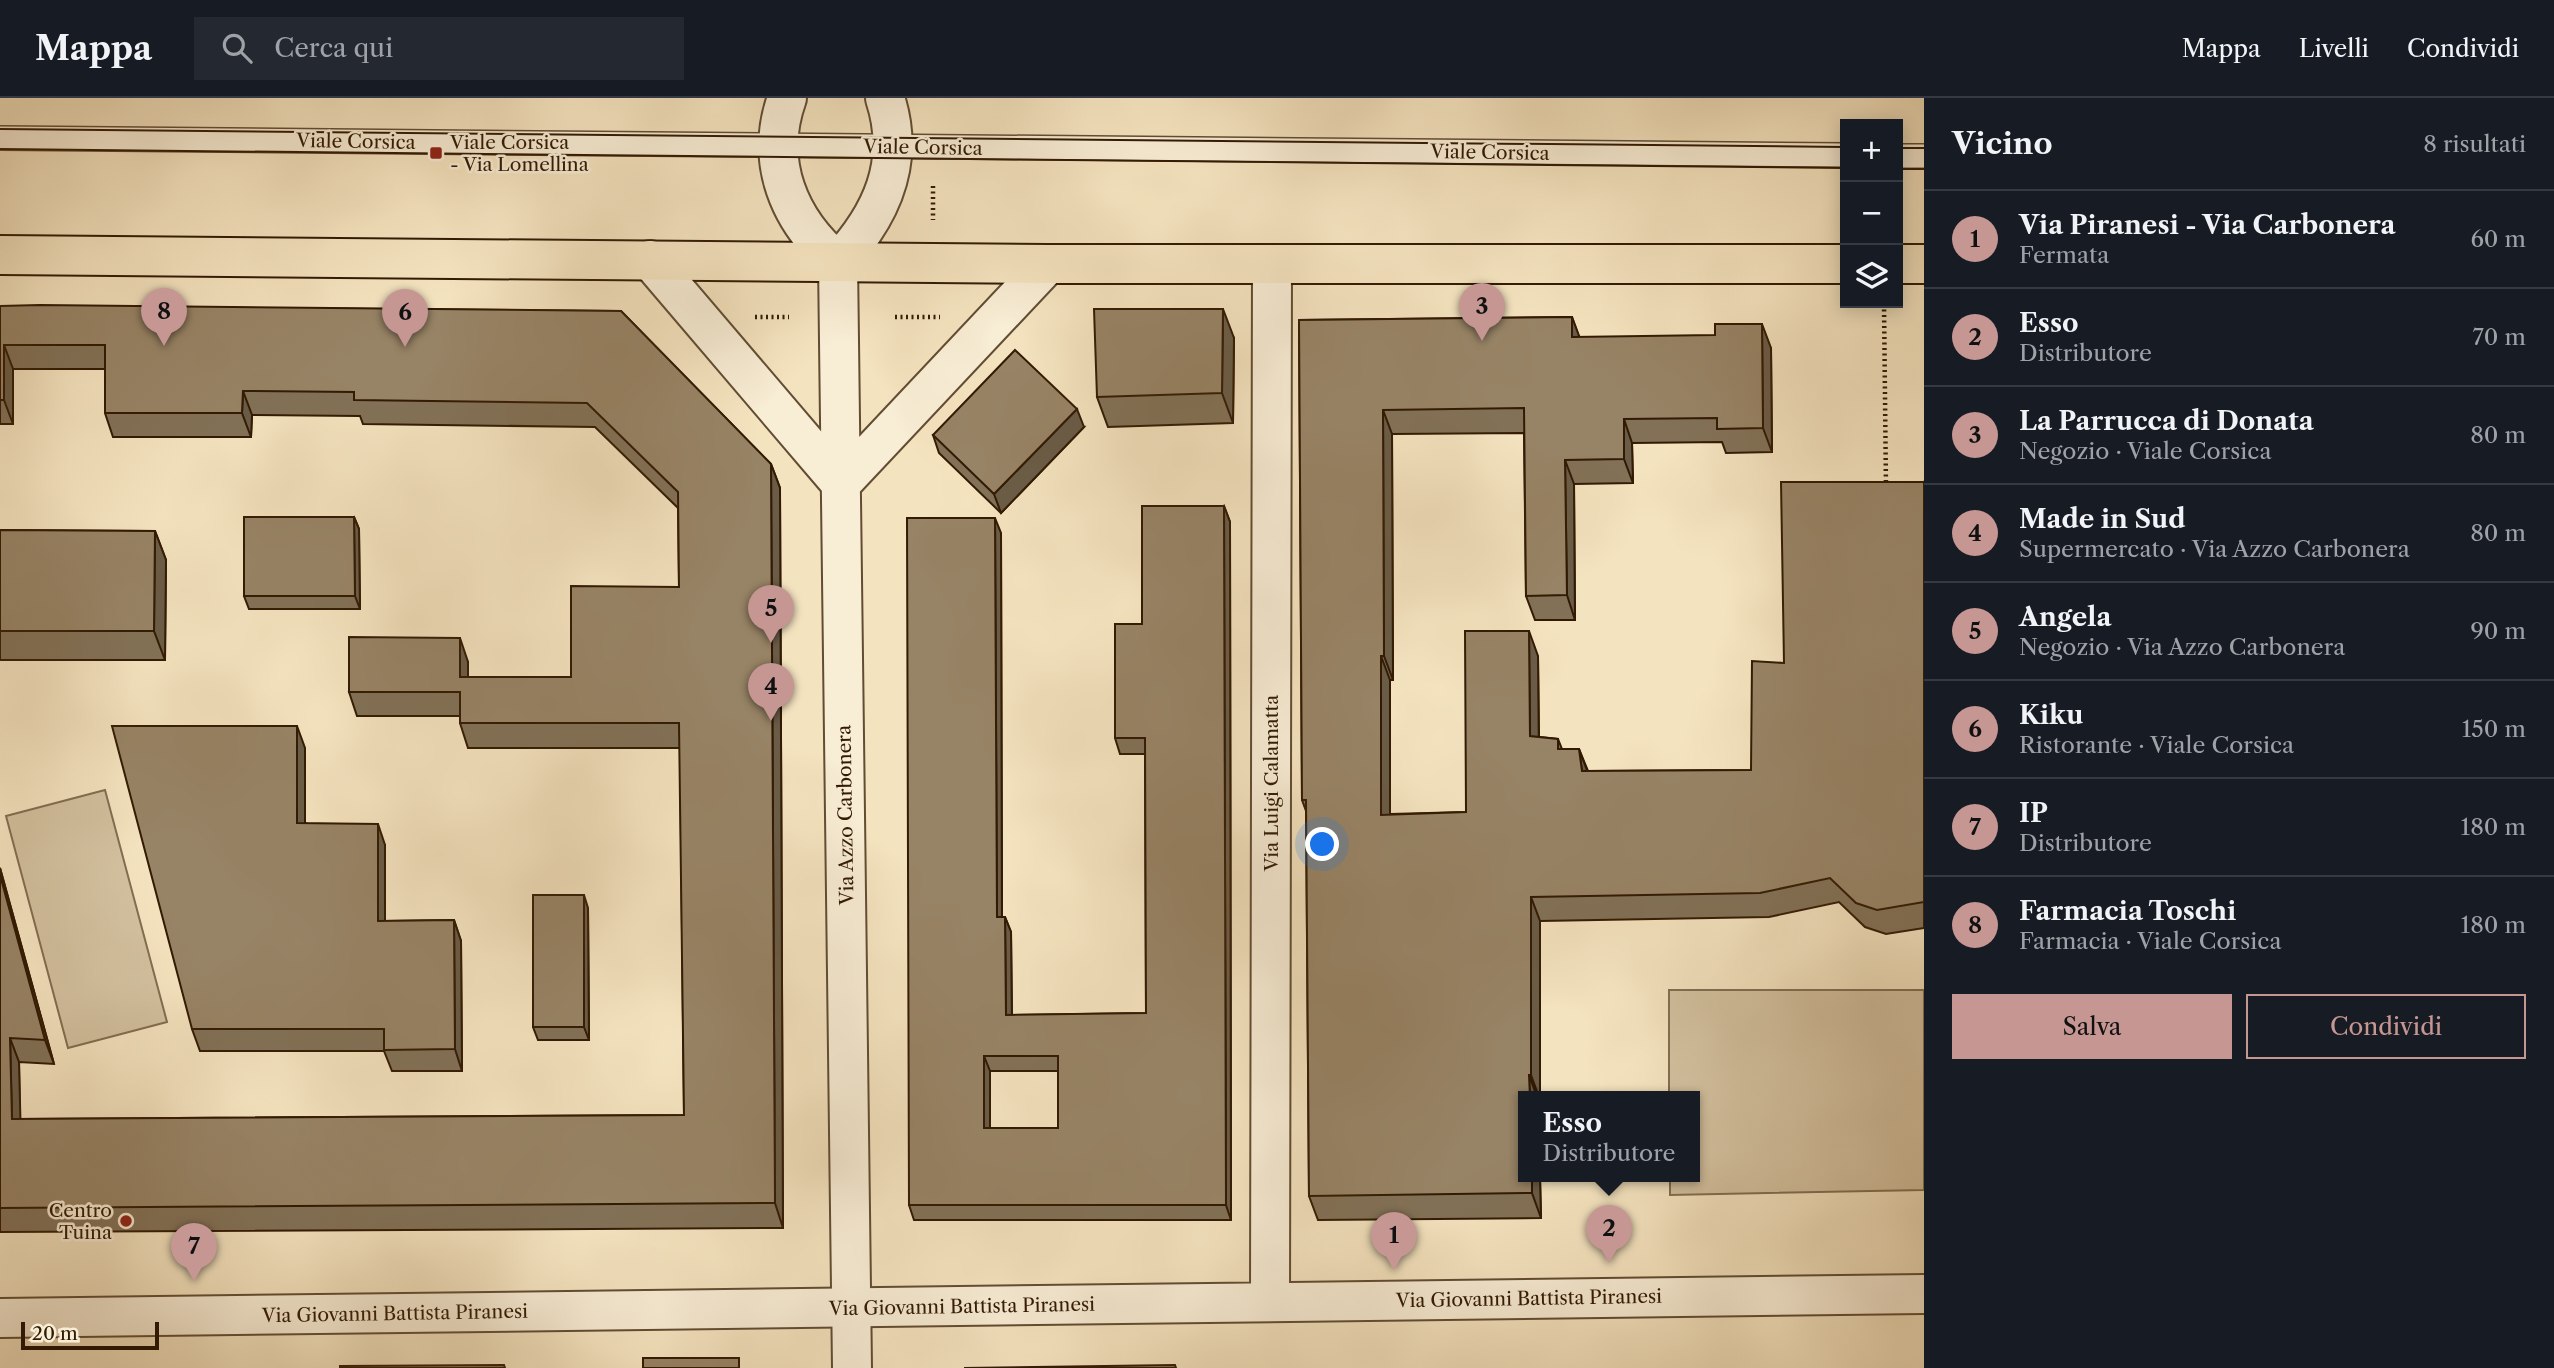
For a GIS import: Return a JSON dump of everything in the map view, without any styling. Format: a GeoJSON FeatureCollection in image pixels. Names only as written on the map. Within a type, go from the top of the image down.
{"type":"FeatureCollection","features":[{"type":"Feature","properties":{"kind":"main road"},"geometry":{"type":"LineString","coordinates":[[0,256],[1048,264],[1840,264]]}},
{"type":"Feature","properties":{"kind":"main road"},"geometry":{"type":"LineString","coordinates":[[1903,264],[1924,264]]}},
{"type":"Feature","properties":{"kind":"street"},"geometry":{"type":"LineString","coordinates":[[787,98],[779,145],[781,173],[795,212],[819,246],[838,262],[863,233],[881,202],[890,171],[893,147],[891,121],[885,98]]}},
{"type":"Feature","properties":{"kind":"street"},"geometry":{"type":"LineString","coordinates":[[650,260],[841,484],[1048,264]]}},
{"type":"Feature","properties":{"kind":"street","name":"Via Azzo Carbonera"},"geometry":{"type":"LineString","coordinates":[[838,262],[852,1368]]}},
{"type":"Feature","properties":{"kind":"street","name":"Via Luigi Calamatta"},"geometry":{"type":"LineString","coordinates":[[1270,1302],[1272,264]]}},
{"type":"Feature","properties":{"kind":"street","name":"Via Giovanni Battista Piranesi"},"geometry":{"type":"LineString","coordinates":[[0,1318],[1924,1294]]}},
{"type":"Feature","properties":{"kind":"lane","name":"Viale Corsica"},"geometry":{"type":"LineString","coordinates":[[0,138],[1840,155]]}},
{"type":"Feature","properties":{"kind":"lane"},"geometry":{"type":"LineString","coordinates":[[1903,156],[1924,156]]}},
{"type":"Feature","properties":{"kind":"path"},"geometry":{"type":"LineString","coordinates":[[933,175],[933,229]]}},
{"type":"Feature","properties":{"kind":"path"},"geometry":{"type":"LineString","coordinates":[[1884,308],[1886,493]]}},
{"type":"Feature","properties":{"kind":"path"},"geometry":{"type":"LineString","coordinates":[[895,317],[933,316]]}},
{"type":"Feature","properties":{"kind":"path"},"geometry":{"type":"LineString","coordinates":[[758,317],[789,317]]}},
{"type":"Feature","properties":{"kind":"shaded area"},"geometry":{"type":"Polygon","coordinates":[[[105,790],[167,1022],[68,1048],[6,816],[105,790]]]}},
{"type":"Feature","properties":{"kind":"shaded area"},"geometry":{"type":"Polygon","coordinates":[[[1669,990],[1924,990],[1924,1190],[1670,1195],[1670,1182],[1700,1182],[1700,1091],[1669,1091],[1669,990]]]}},
{"type":"Feature","properties":{"kind":"building"},"geometry":{"type":"Polygon","coordinates":[[[0,306],[621,311],[771,464],[775,1203],[0,1208],[0,875],[45,1040],[10,1038],[12,1119],[684,1115],[679,723],[460,723],[460,692],[349,692],[349,637],[460,638],[460,677],[571,677],[571,586],[679,587],[678,492],[587,403],[354,400],[354,392],[243,391],[242,413],[105,413],[105,345],[4,345],[4,400],[0,400],[0,306]]]}},
{"type":"Feature","properties":{"kind":"building"},"geometry":{"type":"Polygon","coordinates":[[[1094,309],[1223,309],[1222,393],[1097,397],[1094,309]]]}},
{"type":"Feature","properties":{"kind":"building"},"geometry":{"type":"Polygon","coordinates":[[[1572,317],[1572,337],[1715,335],[1715,324],[1762,324],[1763,428],[1717,429],[1717,418],[1624,419],[1624,459],[1565,460],[1567,595],[1526,596],[1524,408],[1383,410],[1384,656],[1381,656],[1381,815],[1466,812],[1465,631],[1529,631],[1530,736],[1558,739],[1558,749],[1579,749],[1582,771],[1751,770],[1752,661],[1784,663],[1781,482],[1924,482],[1924,902],[1877,910],[1856,903],[1830,878],[1760,893],[1531,897],[1531,1075],[1530,1091],[1518,1091],[1518,1182],[1532,1182],[1532,1193],[1309,1196],[1306,800],[1302,800],[1299,320],[1572,317]]]}},
{"type":"Feature","properties":{"kind":"building"},"geometry":{"type":"Polygon","coordinates":[[[1015,350],[1077,409],[994,494],[933,435],[1015,350]]]}},
{"type":"Feature","properties":{"kind":"building"},"geometry":{"type":"Polygon","coordinates":[[[1142,506],[1224,506],[1226,1205],[909,1205],[907,518],[995,518],[997,917],[1005,917],[1006,1015],[1146,1013],[1145,738],[1115,738],[1115,624],[1142,624],[1142,506]],[[984,1056],[984,1128],[1058,1128],[1058,1056],[984,1056]]]}},
{"type":"Feature","properties":{"kind":"building"},"geometry":{"type":"Polygon","coordinates":[[[244,517],[354,517],[355,596],[244,596],[244,517]]]}},
{"type":"Feature","properties":{"kind":"building"},"geometry":{"type":"Polygon","coordinates":[[[0,530],[155,531],[154,631],[0,631],[0,530]]]}},
{"type":"Feature","properties":{"kind":"building"},"geometry":{"type":"Polygon","coordinates":[[[112,726],[297,726],[297,823],[378,824],[378,921],[454,920],[455,1049],[384,1050],[384,1029],[192,1029],[112,726]]]}},
{"type":"Feature","properties":{"kind":"building"},"geometry":{"type":"Polygon","coordinates":[[[533,895],[584,895],[584,1027],[533,1027],[533,895]]]}},
{"type":"Feature","properties":{"kind":"building"},"geometry":{"type":"Polygon","coordinates":[[[643,1358],[739,1358],[739,1368],[643,1368],[643,1358]]]}},
{"type":"Feature","properties":{"kind":"building"},"geometry":{"type":"Polygon","coordinates":[[[504,1365],[505,1368],[340,1368],[340,1366],[504,1365]]]}},
{"type":"Feature","properties":{"kind":"building"},"geometry":{"type":"Polygon","coordinates":[[[1175,1365],[1176,1368],[964,1368],[1175,1365]]]}},
{"type":"Feature","properties":{"kind":"tram line"},"geometry":{"type":"LineString","coordinates":[[0,129],[1840,147]]}},
{"type":"Feature","properties":{"kind":"tram line"},"geometry":{"type":"LineString","coordinates":[[1903,148],[1924,148]]}},
{"type":"Feature","properties":{"kind":"tram line"},"geometry":{"type":"LineString","coordinates":[[0,149],[1840,168]]}},
{"type":"Feature","properties":{"kind":"tram line"},"geometry":{"type":"LineString","coordinates":[[1903,169],[1924,169]]}},
{"type":"Feature","properties":{"kind":"place","name":"Viale Corsica - Via Lomellina"},"geometry":{"type":"Point","coordinates":[436,153]}},
{"type":"Feature","properties":{"kind":"place","name":"La Parrucca di Donata"},"geometry":{"type":"Point","coordinates":[1482,341]}},
{"type":"Feature","properties":{"kind":"place","name":"Farmacia Toschi"},"geometry":{"type":"Point","coordinates":[164,346]}},
{"type":"Feature","properties":{"kind":"place","name":"Kiku"},"geometry":{"type":"Point","coordinates":[405,347]}},
{"type":"Feature","properties":{"kind":"place","name":"Angela"},"geometry":{"type":"Point","coordinates":[771,643]}},
{"type":"Feature","properties":{"kind":"place","name":"Made in Sud"},"geometry":{"type":"Point","coordinates":[771,721]}},
{"type":"Feature","properties":{"kind":"place","name":"Centro Tuina"},"geometry":{"type":"Point","coordinates":[126,1221]}},
{"type":"Feature","properties":{"kind":"place","name":"Esso"},"geometry":{"type":"Point","coordinates":[1609,1263]}},
{"type":"Feature","properties":{"kind":"place","name":"Via Piranesi - Via Carbonera"},"geometry":{"type":"Point","coordinates":[1394,1270]}},
{"type":"Feature","properties":{"kind":"place","name":"IP"},"geometry":{"type":"Point","coordinates":[194,1281]}}]}
